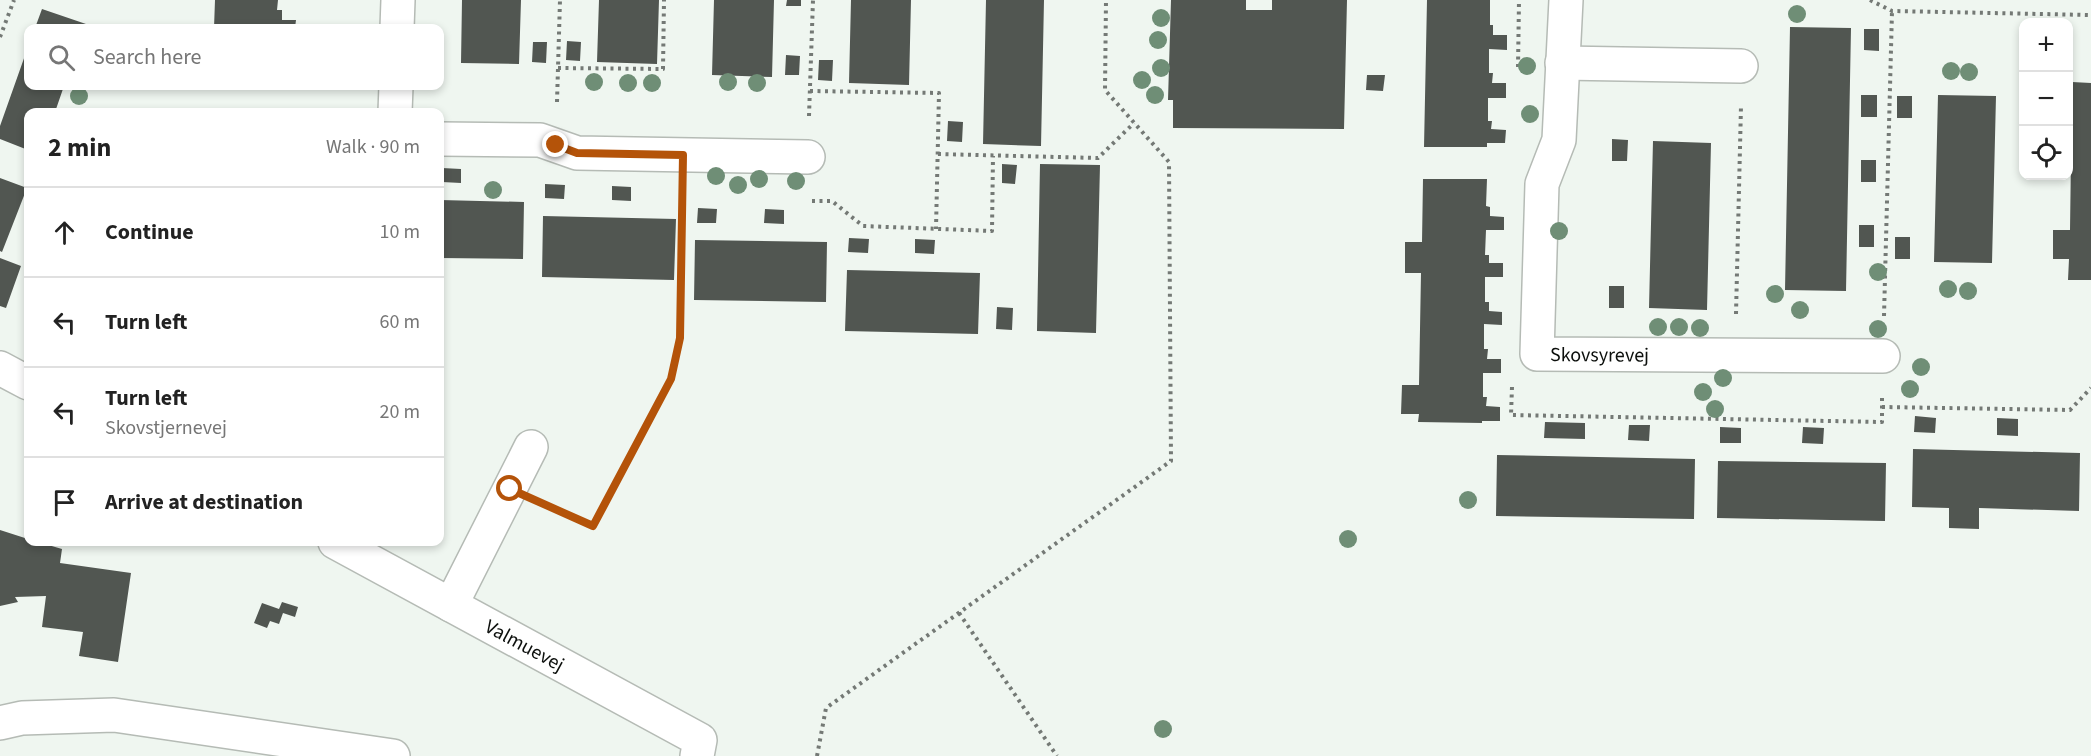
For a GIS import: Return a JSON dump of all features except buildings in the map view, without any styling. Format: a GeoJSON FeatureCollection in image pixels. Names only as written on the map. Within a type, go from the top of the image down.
{"type":"FeatureCollection","features":[{"type":"Feature","properties":{"kind":"street"},"geometry":{"type":"LineString","coordinates":[[397,24],[398,0]]}},
{"type":"Feature","properties":{"kind":"street","name":"Skovsyrevej"},"geometry":{"type":"LineString","coordinates":[[1566,0],[1559,140],[1542,184],[1537,354],[1883,357]]}},
{"type":"Feature","properties":{"kind":"street"},"geometry":{"type":"LineString","coordinates":[[1562,63],[1742,66]]}},
{"type":"Feature","properties":{"kind":"street"},"geometry":{"type":"LineString","coordinates":[[395,108],[396,90]]}},
{"type":"Feature","properties":{"kind":"street"},"geometry":{"type":"LineString","coordinates":[[444,139],[540,140],[577,153],[808,157]]}},
{"type":"Feature","properties":{"kind":"street"},"geometry":{"type":"LineString","coordinates":[[0,368],[24,380]]}},
{"type":"Feature","properties":{"kind":"street"},"geometry":{"type":"LineString","coordinates":[[452,605],[531,447]]}},
{"type":"Feature","properties":{"kind":"street","name":"Valmuevej"},"geometry":{"type":"LineString","coordinates":[[345,546],[700,740],[697,756]]}},
{"type":"Feature","properties":{"kind":"street"},"geometry":{"type":"LineString","coordinates":[[0,723],[22,718],[114,715],[318,751],[393,756]]}},
{"type":"Feature","properties":{"kind":"path"},"geometry":{"type":"LineString","coordinates":[[0,37],[14,0]]}},
{"type":"Feature","properties":{"kind":"path"},"geometry":{"type":"LineString","coordinates":[[556,145],[560,0]]}},
{"type":"Feature","properties":{"kind":"path"},"geometry":{"type":"LineString","coordinates":[[558,68],[663,69],[664,0]]}},
{"type":"Feature","properties":{"kind":"path"},"geometry":{"type":"LineString","coordinates":[[813,0],[806,201],[832,201],[863,226],[992,231],[993,156]]}},
{"type":"Feature","properties":{"kind":"path"},"geometry":{"type":"LineString","coordinates":[[817,756],[826,708],[1171,461],[1169,162],[1104,90],[1106,0]]}},
{"type":"Feature","properties":{"kind":"path"},"geometry":{"type":"LineString","coordinates":[[1518,71],[1519,0]]}},
{"type":"Feature","properties":{"kind":"path"},"geometry":{"type":"LineString","coordinates":[[1870,0],[1892,11],[2091,15]]}},
{"type":"Feature","properties":{"kind":"path"},"geometry":{"type":"LineString","coordinates":[[1512,380],[1511,415],[1882,422],[1892,11]]}},
{"type":"Feature","properties":{"kind":"path"},"geometry":{"type":"LineString","coordinates":[[1735,356],[1742,66]]}},
{"type":"Feature","properties":{"kind":"path"},"geometry":{"type":"LineString","coordinates":[[810,91],[939,93],[936,229]]}},
{"type":"Feature","properties":{"kind":"path"},"geometry":{"type":"LineString","coordinates":[[938,154],[1098,158],[1134,123]]}},
{"type":"Feature","properties":{"kind":"path"},"geometry":{"type":"LineString","coordinates":[[510,489],[593,526],[671,379],[680,338],[683,155]]}},
{"type":"Feature","properties":{"kind":"path"},"geometry":{"type":"LineString","coordinates":[[1882,407],[2070,410],[2091,388]]}},
{"type":"Feature","properties":{"kind":"path"},"geometry":{"type":"LineString","coordinates":[[959,613],[1057,756]]}},
{"type":"Feature","properties":{"kind":"route"},"geometry":{"type":"LineString","coordinates":[[510,489],[593,526],[671,379],[680,338],[683,155],[577,153],[556,145]]}}]}
